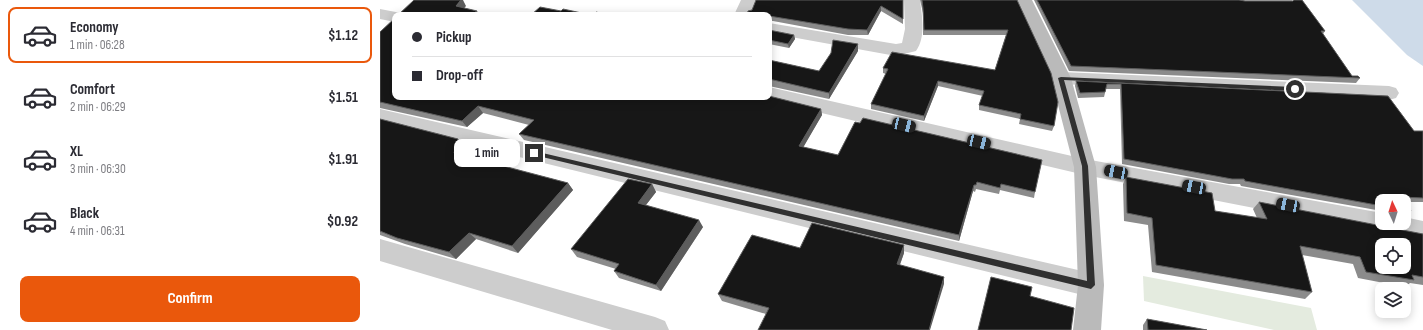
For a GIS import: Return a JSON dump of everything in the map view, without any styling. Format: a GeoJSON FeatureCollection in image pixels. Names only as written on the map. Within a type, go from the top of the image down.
{"type":"FeatureCollection","features":[{"type":"Feature","properties":{"kind":"street"},"geometry":{"type":"LineString","coordinates":[[744,12],[749,0]]}},
{"type":"Feature","properties":{"kind":"street"},"geometry":{"type":"LineString","coordinates":[[772,29],[896,50],[910,47],[914,29],[912,0]]}},
{"type":"Feature","properties":{"kind":"street"},"geometry":{"type":"LineString","coordinates":[[1024,0],[1061,78],[1085,166],[1091,285],[1087,330]]}},
{"type":"Feature","properties":{"kind":"street"},"geometry":{"type":"LineString","coordinates":[[1243,0],[1284,1]]}},
{"type":"Feature","properties":{"kind":"street"},"geometry":{"type":"LineString","coordinates":[[380,14],[392,17]]}},
{"type":"Feature","properties":{"kind":"street"},"geometry":{"type":"LineString","coordinates":[[1061,78],[1389,93]]}},
{"type":"Feature","properties":{"kind":"street"},"geometry":{"type":"LineString","coordinates":[[772,95],[1085,166],[1375,221]]}},
{"type":"Feature","properties":{"kind":"street"},"geometry":{"type":"LineString","coordinates":[[380,116],[1091,285]]}},
{"type":"Feature","properties":{"kind":"street"},"geometry":{"type":"LineString","coordinates":[[1411,228],[1423,230]]}},
{"type":"Feature","properties":{"kind":"street"},"geometry":{"type":"LineString","coordinates":[[380,250],[654,330]]}},
{"type":"Feature","properties":{"kind":"shaded area"},"geometry":{"type":"Polygon","coordinates":[[[1143,276],[1311,308],[1317,330],[1274,330],[1144,301],[1143,276]]]}},
{"type":"Feature","properties":{"kind":"water"},"geometry":{"type":"Polygon","coordinates":[[[1352,0],[1423,0],[1423,66],[1407,55],[1352,0]]]}},
{"type":"Feature","properties":{"kind":"building"},"geometry":{"type":"Polygon","coordinates":[[[414,0],[461,0],[456,6],[477,11],[476,12],[401,12],[414,0]]]}},
{"type":"Feature","properties":{"kind":"building"},"geometry":{"type":"Polygon","coordinates":[[[756,0],[903,0],[903,19],[881,6],[867,30],[848,29],[772,16],[772,12],[748,12],[752,10],[756,0]]]}},
{"type":"Feature","properties":{"kind":"building"},"geometry":{"type":"Polygon","coordinates":[[[922,0],[1017,0],[1051,73],[1058,102],[1054,126],[1020,119],[1021,114],[979,105],[984,91],[938,81],[924,116],[871,104],[888,69],[883,68],[892,52],[995,70],[1008,30],[924,30],[922,0]]]}},
{"type":"Feature","properties":{"kind":"building"},"geometry":{"type":"Polygon","coordinates":[[[1037,0],[1302,0],[1325,31],[1321,31],[1352,76],[1358,76],[1360,78],[1071,66],[1037,0]]]}},
{"type":"Feature","properties":{"kind":"building"},"geometry":{"type":"Polygon","coordinates":[[[540,7],[577,12],[534,12],[540,7]]]}},
{"type":"Feature","properties":{"kind":"building"},"geometry":{"type":"Polygon","coordinates":[[[392,21],[392,100],[772,100],[772,97],[821,109],[799,146],[838,155],[855,122],[860,123],[863,118],[1042,160],[1035,192],[1001,184],[1000,188],[977,182],[976,185],[974,185],[959,235],[519,134],[534,120],[478,106],[462,121],[380,102],[380,32],[392,21]]]}},
{"type":"Feature","properties":{"kind":"building"},"geometry":{"type":"Polygon","coordinates":[[[772,31],[794,35],[788,44],[772,41],[772,31]]]}},
{"type":"Feature","properties":{"kind":"building"},"geometry":{"type":"Polygon","coordinates":[[[833,40],[858,44],[829,93],[772,80],[772,61],[819,71],[831,53],[833,40]]]}},
{"type":"Feature","properties":{"kind":"building"},"geometry":{"type":"Polygon","coordinates":[[[1076,81],[1388,96],[1414,131],[1423,131],[1423,198],[1411,197],[1411,194],[1375,194],[1375,205],[1245,181],[1244,179],[1232,179],[1124,159],[1121,84],[1107,84],[1105,92],[1080,93],[1076,81]]]}},
{"type":"Feature","properties":{"kind":"building"},"geometry":{"type":"Polygon","coordinates":[[[380,119],[458,139],[454,153],[568,183],[512,246],[469,233],[449,252],[397,238],[380,231],[380,119]]]}},
{"type":"Feature","properties":{"kind":"building"},"geometry":{"type":"Polygon","coordinates":[[[1126,177],[1212,193],[1215,211],[1267,219],[1259,202],[1375,225],[1375,230],[1402,230],[1423,234],[1423,277],[1412,275],[1414,280],[1378,274],[1411,274],[1411,238],[1375,238],[1375,274],[1366,272],[1360,257],[1300,246],[1312,292],[1156,265],[1152,218],[1127,213],[1126,177]]]}},
{"type":"Feature","properties":{"kind":"building"},"geometry":{"type":"Polygon","coordinates":[[[628,179],[652,184],[638,203],[699,220],[656,285],[614,271],[619,264],[571,249],[628,179]]]}},
{"type":"Feature","properties":{"kind":"building"},"geometry":{"type":"Polygon","coordinates":[[[812,223],[904,245],[897,264],[944,277],[929,330],[758,330],[769,308],[718,294],[752,235],[800,248],[812,223]]]}},
{"type":"Feature","properties":{"kind":"building"},"geometry":{"type":"Polygon","coordinates":[[[991,277],[1032,287],[1030,296],[1074,308],[1071,330],[978,330],[991,277]]]}},
{"type":"Feature","properties":{"kind":"building"},"geometry":{"type":"Polygon","coordinates":[[[1147,319],[1207,330],[1148,330],[1147,319]]]}},
{"type":"Feature","properties":{"kind":"route"},"geometry":{"type":"LineString","coordinates":[[534,153],[1091,285],[1085,166],[1061,78],[1295,89]]}}]}
